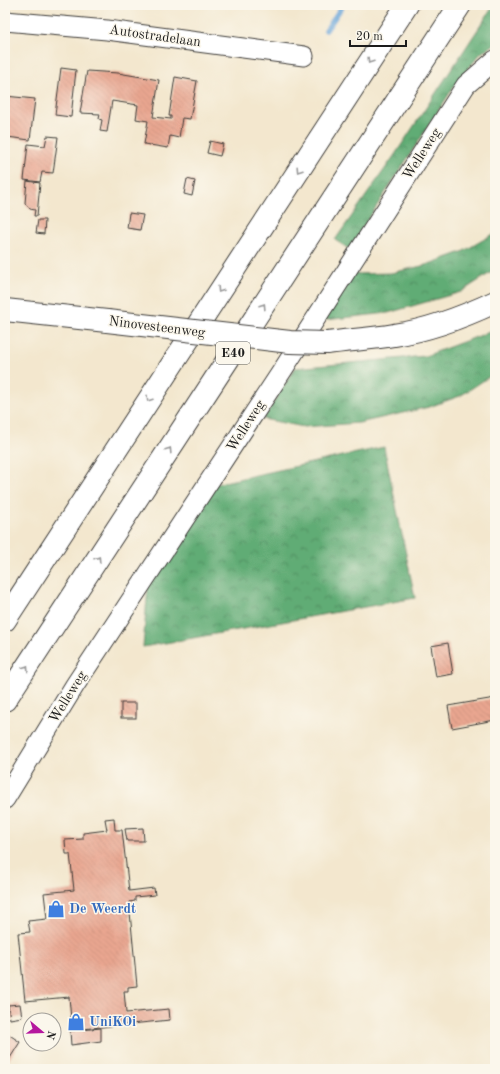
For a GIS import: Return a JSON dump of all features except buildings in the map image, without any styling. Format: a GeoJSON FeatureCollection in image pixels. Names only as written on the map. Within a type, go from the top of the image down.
{"type":"FeatureCollection","features":[{"type":"Feature","properties":{"kind":"main road"},"geometry":{"type":"LineString","coordinates":[[5,620],[407,5]]}},
{"type":"Feature","properties":{"kind":"main road","name":"E40"},"geometry":{"type":"LineString","coordinates":[[5,700],[460,5]]}},
{"type":"Feature","properties":{"kind":"main road","name":"Ninovesteenweg"},"geometry":{"type":"LineString","coordinates":[[5,310],[290,342],[327,342],[394,335],[419,330],[472,313],[495,302]]}},
{"type":"Feature","properties":{"kind":"street","name":"Autostradelaan"},"geometry":{"type":"LineString","coordinates":[[5,21],[107,30],[304,56]]}},
{"type":"Feature","properties":{"kind":"street","name":"Welleweg"},"geometry":{"type":"LineString","coordinates":[[5,799],[75,685],[282,371],[466,85],[495,60]]}},
{"type":"Feature","properties":{"kind":"green space"},"geometry":{"type":"Polygon","coordinates":[[[494,5],[495,44],[481,53],[453,88],[349,249],[335,240],[394,156],[494,5]]]}},
{"type":"Feature","properties":{"kind":"green space"},"geometry":{"type":"Polygon","coordinates":[[[495,233],[495,270],[461,292],[388,313],[325,320],[353,274],[391,273],[426,265],[462,252],[495,233]]]}},
{"type":"Feature","properties":{"kind":"green space"},"geometry":{"type":"Polygon","coordinates":[[[495,330],[495,373],[460,396],[429,407],[359,423],[304,427],[263,419],[295,368],[425,356],[495,330]]]}},
{"type":"Feature","properties":{"kind":"green space"},"geometry":{"type":"Polygon","coordinates":[[[384,447],[415,598],[143,647],[148,585],[215,484],[384,447]]]}},
{"type":"Feature","properties":{"kind":"waterway"},"geometry":{"type":"LineString","coordinates":[[326,30],[343,5]]}},
{"type":"Feature","properties":{"kind":"place","name":"De Weerdt"},"geometry":{"type":"Point","coordinates":[56,909]}},
{"type":"Feature","properties":{"kind":"place","name":"UniKOi"},"geometry":{"type":"Point","coordinates":[76,1022]}}]}
